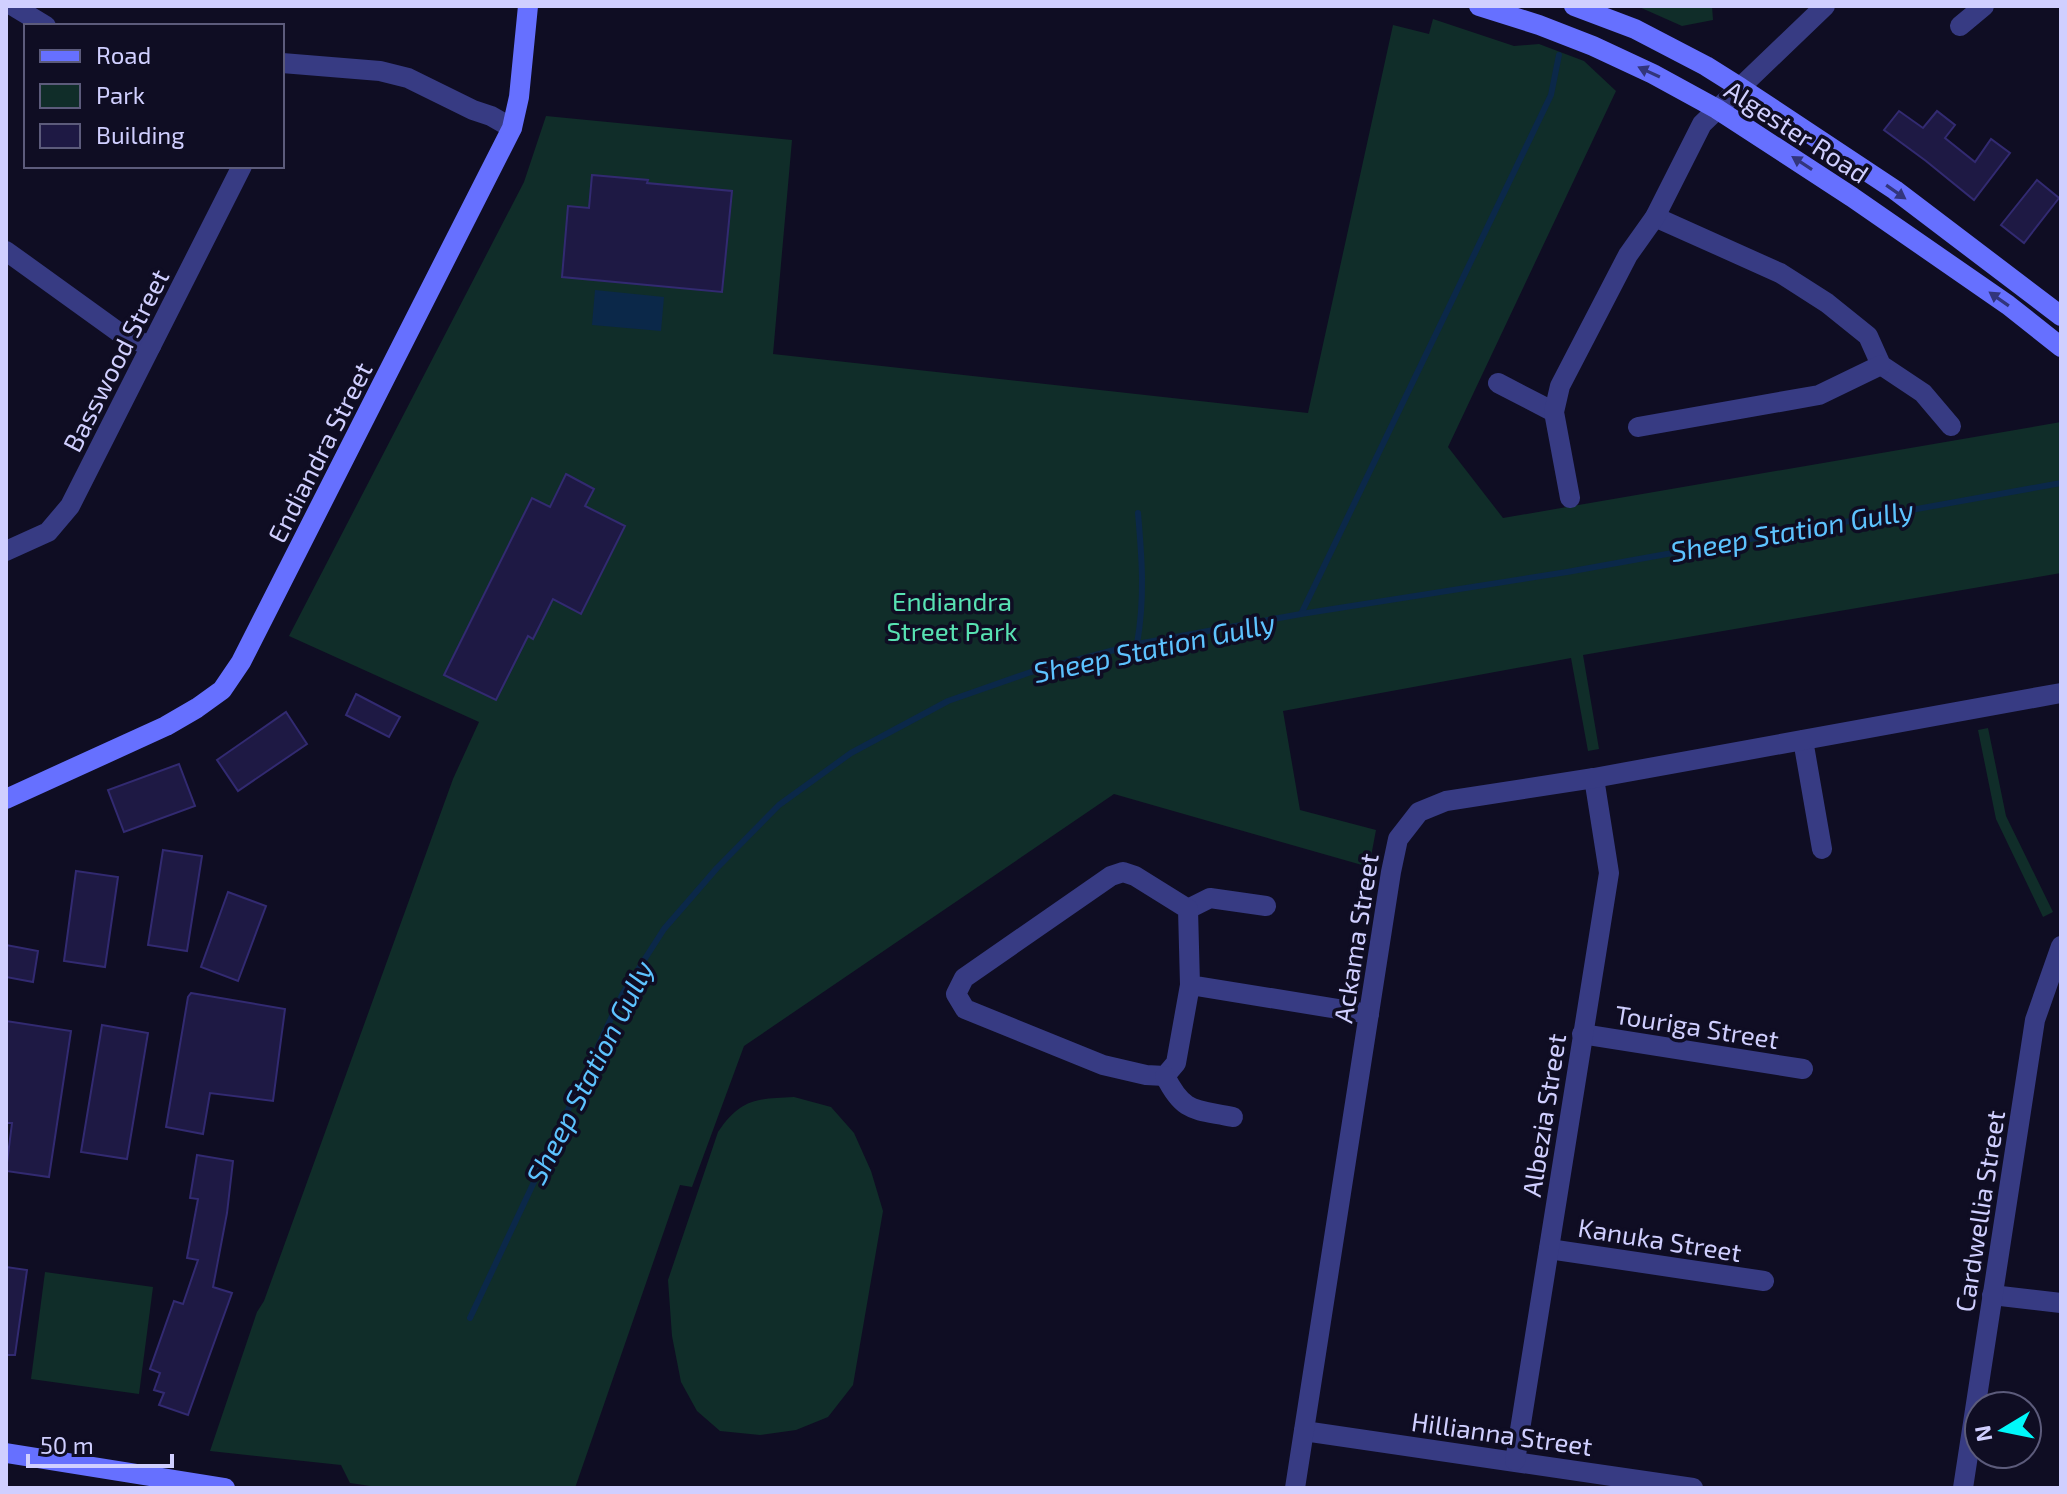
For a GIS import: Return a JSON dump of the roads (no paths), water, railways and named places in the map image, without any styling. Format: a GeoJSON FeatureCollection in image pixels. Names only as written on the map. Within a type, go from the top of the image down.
{"type":"FeatureCollection","features":[{"type":"Feature","properties":{"kind":"main road","name":"Endiandra Street"},"geometry":{"type":"LineString","coordinates":[[6,799],[166,726],[197,708],[222,690],[241,662],[512,128],[519,97],[528,6]]}},
{"type":"Feature","properties":{"kind":"main road","name":"Algester Road"},"geometry":{"type":"LineString","coordinates":[[1479,6],[1593,46],[1717,109],[1872,210],[2008,305],[2061,347]]}},
{"type":"Feature","properties":{"kind":"main road","name":"Algester Road"},"geometry":{"type":"LineString","coordinates":[[1574,6],[1635,29],[1741,88],[1895,190],[2061,316]]}},
{"type":"Feature","properties":{"kind":"main road"},"geometry":{"type":"LineString","coordinates":[[6,1453],[225,1488]]}},
{"type":"Feature","properties":{"kind":"street"},"geometry":{"type":"LineString","coordinates":[[13,6],[43,24]]}},
{"type":"Feature","properties":{"kind":"street"},"geometry":{"type":"LineString","coordinates":[[1570,498],[1554,412],[1567,372],[1628,255],[1655,217],[1697,132],[1825,6]]}},
{"type":"Feature","properties":{"kind":"street"},"geometry":{"type":"LineString","coordinates":[[1960,26],[1984,6]]}},
{"type":"Feature","properties":{"kind":"street"},"geometry":{"type":"LineString","coordinates":[[284,63],[380,71],[408,78],[512,128]]}},
{"type":"Feature","properties":{"kind":"street","name":"Basswood Street"},"geometry":{"type":"LineString","coordinates":[[6,551],[48,532],[70,506],[241,168]]}},
{"type":"Feature","properties":{"kind":"street"},"geometry":{"type":"LineString","coordinates":[[1655,217],[1780,273],[1827,303],[1868,336],[1881,365],[1923,393],[1951,426]]}},
{"type":"Feature","properties":{"kind":"street"},"geometry":{"type":"LineString","coordinates":[[6,251],[124,336],[151,346]]}},
{"type":"Feature","properties":{"kind":"street"},"geometry":{"type":"LineString","coordinates":[[1638,427],[1819,395],[1881,365]]}},
{"type":"Feature","properties":{"kind":"street"},"geometry":{"type":"LineString","coordinates":[[1498,383],[1554,412]]}},
{"type":"Feature","properties":{"kind":"street","name":"Ackama Street"},"geometry":{"type":"LineString","coordinates":[[1295,1488],[1398,839],[1419,812],[1446,801],[1594,778],[2061,693]]}},
{"type":"Feature","properties":{"kind":"street"},"geometry":{"type":"LineString","coordinates":[[1803,740],[1822,849]]}},
{"type":"Feature","properties":{"kind":"street","name":"Albezia Street"},"geometry":{"type":"LineString","coordinates":[[1515,1461],[1609,873],[1594,778]]}},
{"type":"Feature","properties":{"kind":"street"},"geometry":{"type":"LineString","coordinates":[[1165,1076],[1103,1065],[965,1009],[956,994],[964,978],[1111,876],[1123,872],[1135,876],[1188,909]]}},
{"type":"Feature","properties":{"kind":"street"},"geometry":{"type":"LineString","coordinates":[[1188,909],[1210,898],[1266,906]]}},
{"type":"Feature","properties":{"kind":"street"},"geometry":{"type":"LineString","coordinates":[[1165,1076],[1176,1063],[1190,985],[1188,909]]}},
{"type":"Feature","properties":{"kind":"street","name":"Cardwellia Street"},"geometry":{"type":"LineString","coordinates":[[1963,1488],[2035,1020],[2061,946]]}},
{"type":"Feature","properties":{"kind":"street"},"geometry":{"type":"LineString","coordinates":[[1190,985],[1369,1014]]}},
{"type":"Feature","properties":{"kind":"street","name":"Touriga Street"},"geometry":{"type":"LineString","coordinates":[[1582,1034],[1803,1069]]}},
{"type":"Feature","properties":{"kind":"street"},"geometry":{"type":"LineString","coordinates":[[1165,1076],[1175,1096],[1188,1107],[1233,1117]]}},
{"type":"Feature","properties":{"kind":"street","name":"Kanuka Street"},"geometry":{"type":"LineString","coordinates":[[1549,1249],[1764,1281]]}},
{"type":"Feature","properties":{"kind":"street"},"geometry":{"type":"LineString","coordinates":[[1992,1295],[2061,1303]]}},
{"type":"Feature","properties":{"kind":"street","name":"Hillianna Street"},"geometry":{"type":"LineString","coordinates":[[1304,1431],[1693,1488]]}},
{"type":"Feature","properties":{"kind":"water"},"geometry":{"type":"Polygon","coordinates":[[[595,290],[664,297],[661,331],[592,325],[595,290]]]}},
{"type":"Feature","properties":{"kind":"waterway"},"geometry":{"type":"LineString","coordinates":[[1301,614],[1551,95],[1559,55]]}},
{"type":"Feature","properties":{"kind":"waterway","name":"Sheep Station Gully"},"geometry":{"type":"LineString","coordinates":[[470,1318],[623,993],[664,929],[717,868],[779,805],[851,753],[948,701],[1031,672],[1137,644],[1301,614],[1567,572],[2061,483]]}},
{"type":"Feature","properties":{"kind":"waterway"},"geometry":{"type":"LineString","coordinates":[[1137,644],[1142,594],[1138,513]]}},
{"type":"Feature","properties":{"kind":"park label","name":"Endiandra Street Park"},"geometry":{"type":"Point","coordinates":[952,615]}}]}
